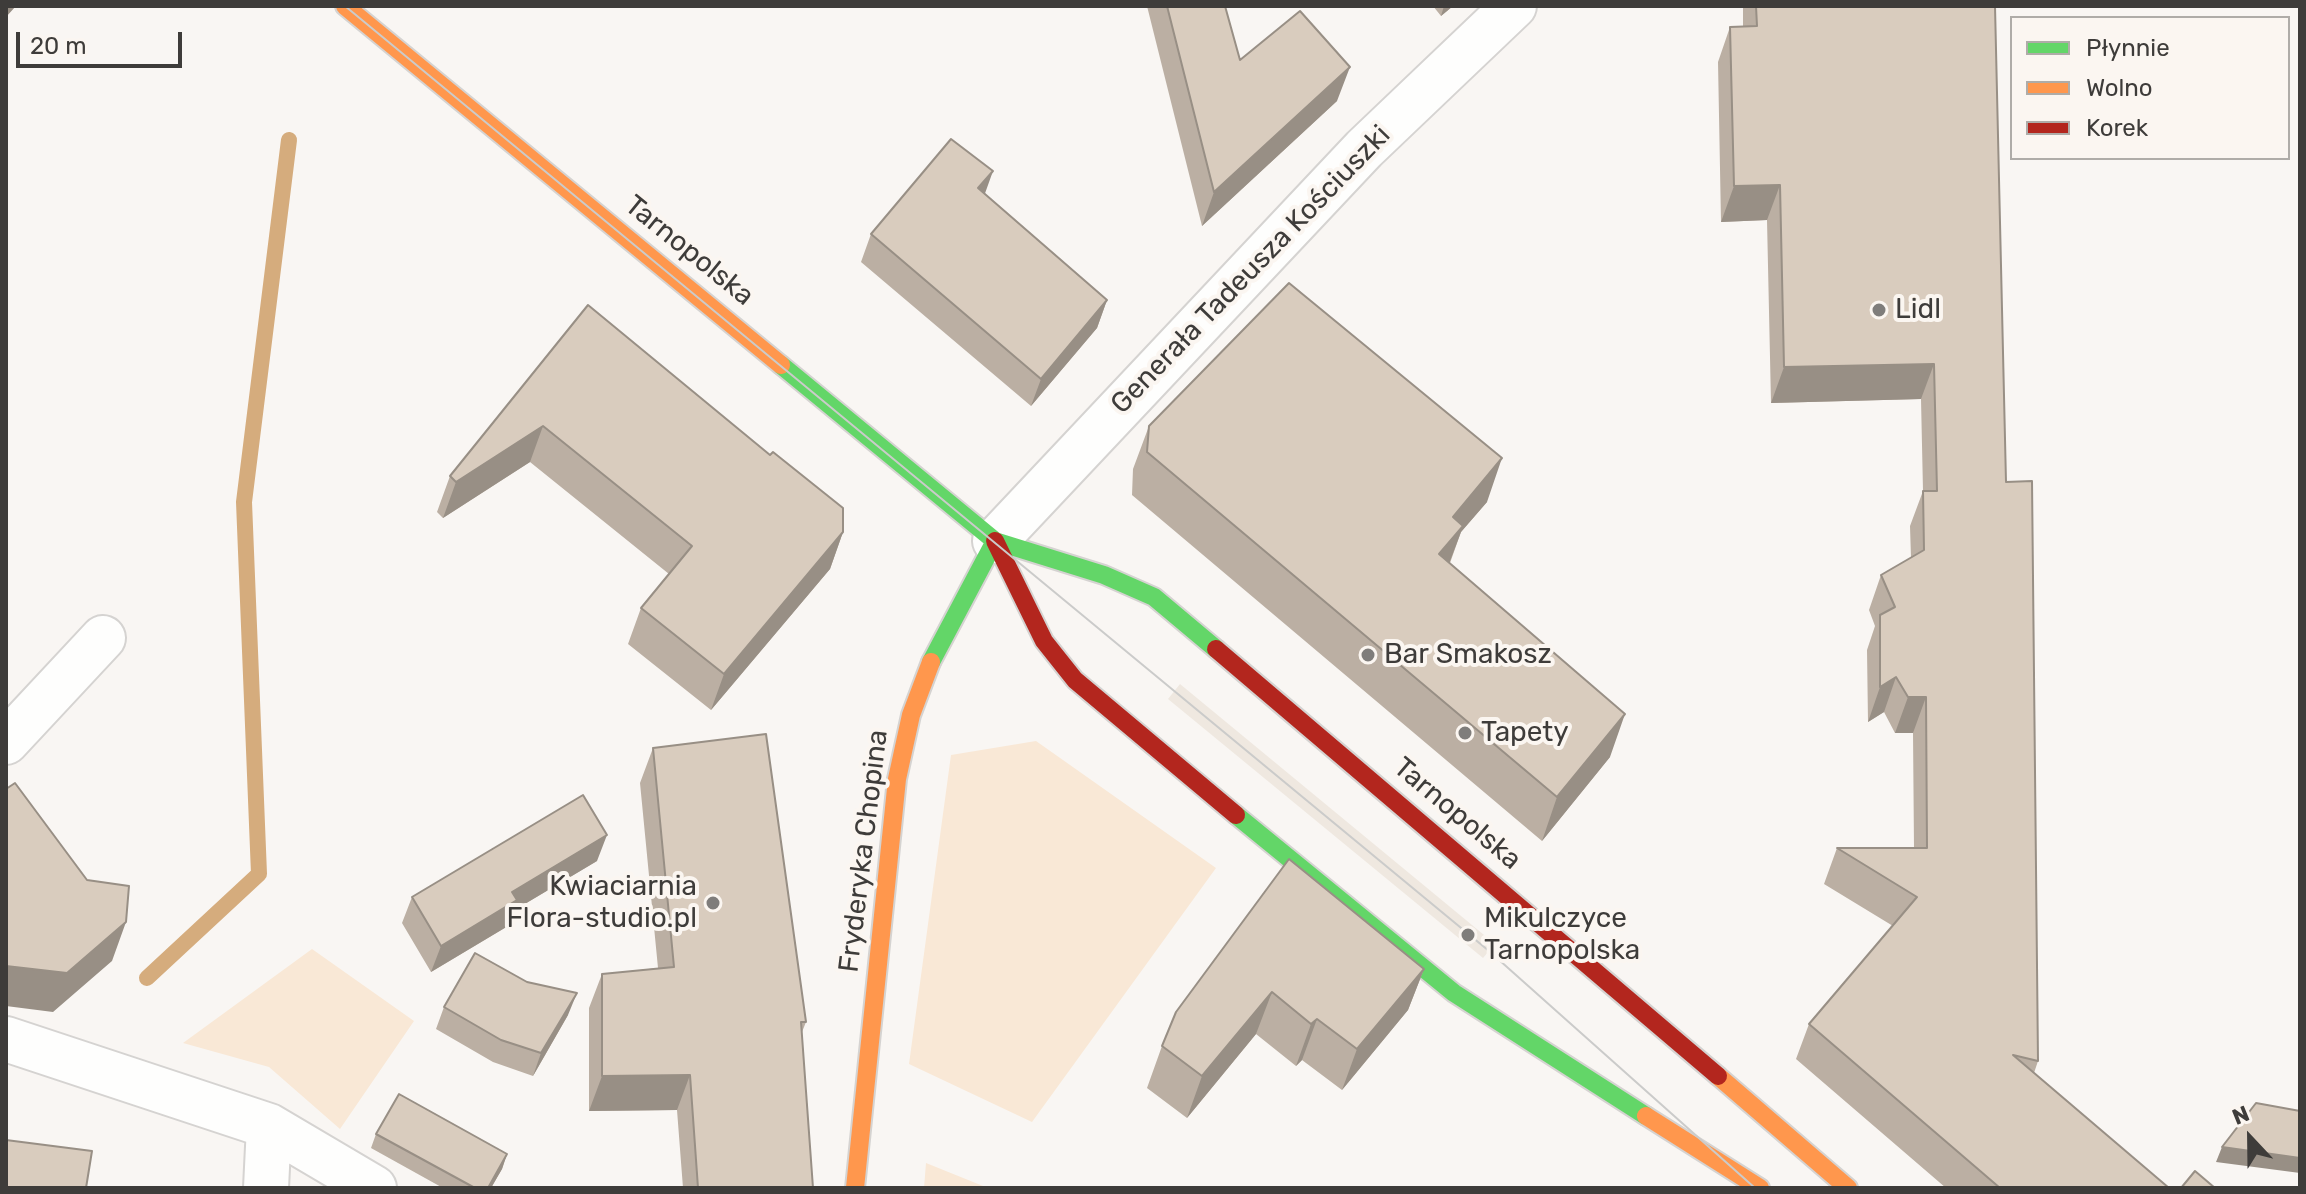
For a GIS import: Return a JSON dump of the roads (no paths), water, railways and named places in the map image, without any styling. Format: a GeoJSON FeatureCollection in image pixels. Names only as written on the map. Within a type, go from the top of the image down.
{"type":"FeatureCollection","features":[{"type":"Feature","properties":{"kind":"main road","name":"Tarnopolska"},"geometry":{"type":"LineString","coordinates":[[351,8],[995,541],[1104,575],[1154,597],[1472,863],[1848,1188]]}},
{"type":"Feature","properties":{"kind":"main road","name":"Tarnopolska"},"geometry":{"type":"LineString","coordinates":[[995,541],[1044,641],[1075,680],[1124,723],[1454,993],[1760,1188]]}},
{"type":"Feature","properties":{"kind":"main road","name":"Fryderyka Chopina"},"geometry":{"type":"LineString","coordinates":[[855,1188],[897,779],[907,721],[938,639],[995,541]]}},
{"type":"Feature","properties":{"kind":"street","name":"Generała Tadeusza Kościuszki"},"geometry":{"type":"LineString","coordinates":[[995,541],[1364,149],[1514,6]]}},
{"type":"Feature","properties":{"kind":"street"},"geometry":{"type":"LineString","coordinates":[[6,742],[103,638]]}},
{"type":"Feature","properties":{"kind":"street"},"geometry":{"type":"LineString","coordinates":[[6,1039],[269,1126],[374,1188]]}},
{"type":"Feature","properties":{"kind":"street"},"geometry":{"type":"LineString","coordinates":[[266,1188],[269,1126]]}},
{"type":"Feature","properties":{"kind":"waterway"},"geometry":{"type":"LineString","coordinates":[[147,978],[259,874],[244,502],[289,140]]}},
{"type":"Feature","properties":{"kind":"tram line"},"geometry":{"type":"LineString","coordinates":[[345,6],[1489,951],[1755,1188]]}},
{"type":"Feature","properties":{"kind":"place","name":"Lidl"},"geometry":{"type":"Point","coordinates":[1879,310]}},
{"type":"Feature","properties":{"kind":"place","name":"Bar Smakosz"},"geometry":{"type":"Point","coordinates":[1368,655]}},
{"type":"Feature","properties":{"kind":"place","name":"Tapety"},"geometry":{"type":"Point","coordinates":[1465,733]}},
{"type":"Feature","properties":{"kind":"place","name":"Kwiaciarnia Flora-studio.pl"},"geometry":{"type":"Point","coordinates":[713,903]}},
{"type":"Feature","properties":{"kind":"place","name":"Mikulczyce Tarnopolska"},"geometry":{"type":"Point","coordinates":[1468,935]}}]}
